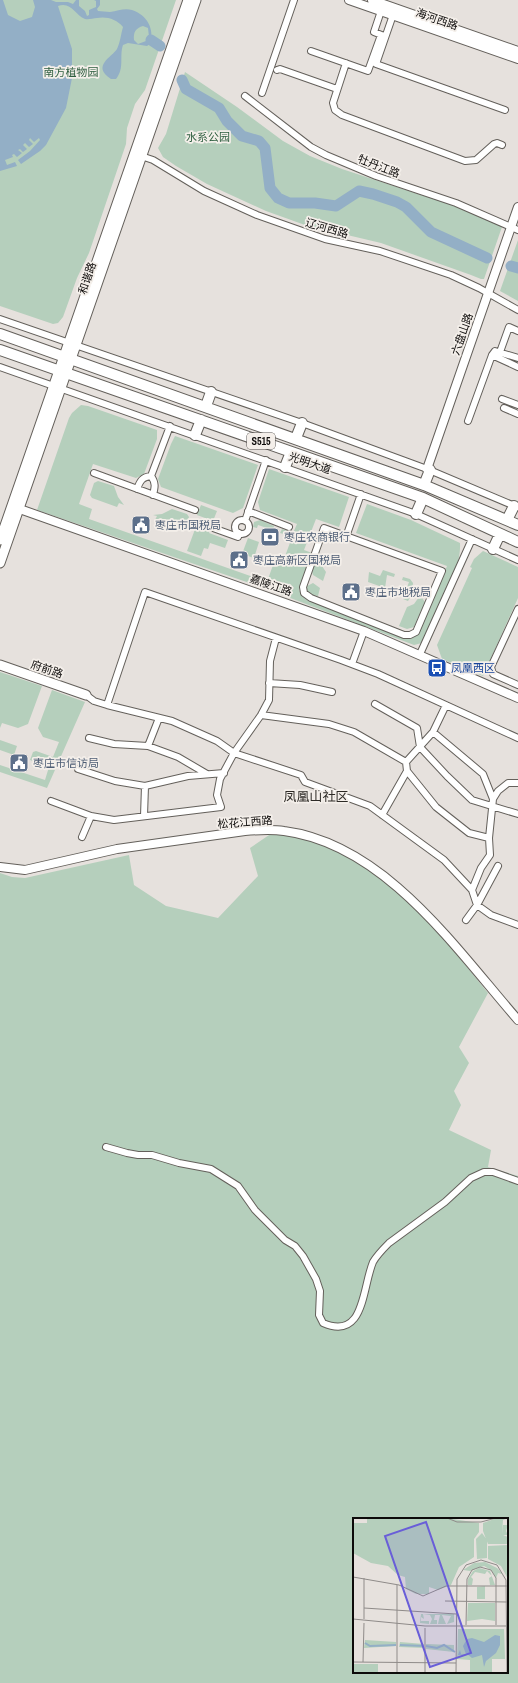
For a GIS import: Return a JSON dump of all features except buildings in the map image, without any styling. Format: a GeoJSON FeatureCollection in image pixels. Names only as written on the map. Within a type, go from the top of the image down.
{"type":"FeatureCollection","features":[{"type":"Feature","properties":{"kind":"main road","name":"和谐路"},"geometry":{"type":"LineString","coordinates":[[138,155],[188,0]]}},
{"type":"Feature","properties":{"kind":"main road","name":"和谐路"},"geometry":{"type":"LineString","coordinates":[[0,563],[15,508],[57,387],[138,155],[196,0]]}},
{"type":"Feature","properties":{"kind":"main road","name":"光明大道"},"geometry":{"type":"LineString","coordinates":[[0,334],[296,438],[424,485],[518,525]]}},
{"type":"Feature","properties":{"kind":"main road","name":"光明大道"},"geometry":{"type":"LineString","coordinates":[[0,350],[422,498],[518,542]]}},
{"type":"Feature","properties":{"kind":"main road"},"geometry":{"type":"LineString","coordinates":[[206,406],[212,392]]}},
{"type":"Feature","properties":{"kind":"main road"},"geometry":{"type":"LineString","coordinates":[[195,436],[201,420]]}},
{"type":"Feature","properties":{"kind":"main road"},"geometry":{"type":"LineString","coordinates":[[296,438],[302,423]]}},
{"type":"Feature","properties":{"kind":"main road"},"geometry":{"type":"LineString","coordinates":[[285,467],[291,452]]}},
{"type":"Feature","properties":{"kind":"main road"},"geometry":{"type":"LineString","coordinates":[[424,485],[428,469]]}},
{"type":"Feature","properties":{"kind":"main road"},"geometry":{"type":"LineString","coordinates":[[416,514],[422,498]]}},
{"type":"Feature","properties":{"kind":"main road"},"geometry":{"type":"LineString","coordinates":[[507,520],[516,507]]}},
{"type":"Feature","properties":{"kind":"main road","name":"和谐路"},"geometry":{"type":"LineString","coordinates":[[0,540],[15,508]]}},
{"type":"Feature","properties":{"kind":"main road"},"geometry":{"type":"LineString","coordinates":[[493,548],[500,534]]}},
{"type":"Feature","properties":{"kind":"main road","name":"府前路"},"geometry":{"type":"LineString","coordinates":[[0,665],[86,695]]}},
{"type":"Feature","properties":{"kind":"street"},"geometry":{"type":"LineString","coordinates":[[262,93],[294,0]]}},
{"type":"Feature","properties":{"kind":"street","name":"海河西路"},"geometry":{"type":"LineString","coordinates":[[349,0],[382,8],[518,51]]}},
{"type":"Feature","properties":{"kind":"street","name":"海河西路"},"geometry":{"type":"LineString","coordinates":[[372,0],[382,8]]}},
{"type":"Feature","properties":{"kind":"street"},"geometry":{"type":"LineString","coordinates":[[382,8],[374,32],[383,35]]}},
{"type":"Feature","properties":{"kind":"street"},"geometry":{"type":"LineString","coordinates":[[311,51],[368,71],[394,12]]}},
{"type":"Feature","properties":{"kind":"street","name":"海河西路"},"geometry":{"type":"LineString","coordinates":[[394,12],[518,59]]}},
{"type":"Feature","properties":{"kind":"street"},"geometry":{"type":"LineString","coordinates":[[383,35],[376,64],[505,110]]}},
{"type":"Feature","properties":{"kind":"street"},"geometry":{"type":"LineString","coordinates":[[346,63],[337,89],[333,107],[342,115],[464,161],[476,160],[494,144],[497,143],[502,145]]}},
{"type":"Feature","properties":{"kind":"street"},"geometry":{"type":"LineString","coordinates":[[277,70],[280,69],[337,89]]}},
{"type":"Feature","properties":{"kind":"street","name":"牡丹江路"},"geometry":{"type":"LineString","coordinates":[[245,96],[311,147],[326,155],[376,176],[456,202],[514,229]]}},
{"type":"Feature","properties":{"kind":"street","name":"辽河西路"},"geometry":{"type":"LineString","coordinates":[[138,155],[153,160],[198,187],[257,215],[325,239],[380,251],[444,272],[465,280],[518,310]]}},
{"type":"Feature","properties":{"kind":"street","name":"六盘山路"},"geometry":{"type":"LineString","coordinates":[[428,469],[488,293],[514,229],[518,207]]}},
{"type":"Feature","properties":{"kind":"street"},"geometry":{"type":"LineString","coordinates":[[0,319],[302,423],[428,469],[516,507]]}},
{"type":"Feature","properties":{"kind":"street"},"geometry":{"type":"LineString","coordinates":[[500,352],[509,327],[518,331]]}},
{"type":"Feature","properties":{"kind":"street"},"geometry":{"type":"LineString","coordinates":[[468,421],[492,355],[495,351],[518,358]]}},
{"type":"Feature","properties":{"kind":"street"},"geometry":{"type":"LineString","coordinates":[[492,355],[518,367]]}},
{"type":"Feature","properties":{"kind":"street","name":"光明大道"},"geometry":{"type":"LineString","coordinates":[[0,367],[416,514],[518,560]]}},
{"type":"Feature","properties":{"kind":"street"},"geometry":{"type":"LineString","coordinates":[[502,399],[518,405]]}},
{"type":"Feature","properties":{"kind":"street"},"geometry":{"type":"LineString","coordinates":[[504,408],[518,414]]}},
{"type":"Feature","properties":{"kind":"street"},"geometry":{"type":"LineString","coordinates":[[151,476],[170,426]]}},
{"type":"Feature","properties":{"kind":"street"},"geometry":{"type":"LineString","coordinates":[[213,528],[238,537],[248,528],[248,524],[245,521],[266,460]]}},
{"type":"Feature","properties":{"kind":"street"},"geometry":{"type":"LineString","coordinates":[[94,473],[195,510]]}},
{"type":"Feature","properties":{"kind":"street"},"geometry":{"type":"LineString","coordinates":[[138,489],[140,480],[151,476]]}},
{"type":"Feature","properties":{"kind":"street"},"geometry":{"type":"LineString","coordinates":[[151,476],[155,481],[156,486],[153,495]]}},
{"type":"Feature","properties":{"kind":"street"},"geometry":{"type":"LineString","coordinates":[[346,537],[361,494]]}},
{"type":"Feature","properties":{"kind":"street","name":"嘉陵江路"},"geometry":{"type":"LineString","coordinates":[[15,508],[364,631],[420,654],[518,698]]}},
{"type":"Feature","properties":{"kind":"street"},"geometry":{"type":"LineString","coordinates":[[248,511],[289,527]]}},
{"type":"Feature","properties":{"kind":"street"},"geometry":{"type":"LineString","coordinates":[[240,534],[235,529],[235,524],[240,520],[245,521]]}},
{"type":"Feature","properties":{"kind":"street"},"geometry":{"type":"LineString","coordinates":[[324,528],[346,537],[442,571],[416,632],[410,635],[404,635],[310,598],[304,593],[303,587],[324,528]]}},
{"type":"Feature","properties":{"kind":"street"},"geometry":{"type":"LineString","coordinates":[[420,654],[472,539]]}},
{"type":"Feature","properties":{"kind":"street"},"geometry":{"type":"LineString","coordinates":[[107,705],[145,592],[378,674],[518,738]]}},
{"type":"Feature","properties":{"kind":"street"},"geometry":{"type":"LineString","coordinates":[[518,609],[491,667],[493,674],[518,685]]}},
{"type":"Feature","properties":{"kind":"street"},"geometry":{"type":"LineString","coordinates":[[352,664],[364,631]]}},
{"type":"Feature","properties":{"kind":"street"},"geometry":{"type":"LineString","coordinates":[[51,801],[91,816],[114,820],[221,807],[217,795],[220,779],[234,753],[261,715],[269,700],[270,661],[276,638]]}},
{"type":"Feature","properties":{"kind":"street"},"geometry":{"type":"LineString","coordinates":[[269,683],[300,685],[332,692]]}},
{"type":"Feature","properties":{"kind":"street"},"geometry":{"type":"LineString","coordinates":[[86,695],[94,701],[107,705],[172,721],[217,741],[234,753],[301,775],[305,782],[370,806],[444,860],[472,890],[476,905],[491,915],[518,925]]}},
{"type":"Feature","properties":{"kind":"street"},"geometry":{"type":"LineString","coordinates":[[375,704],[417,728],[420,746],[447,776],[472,800],[518,814]]}},
{"type":"Feature","properties":{"kind":"street"},"geometry":{"type":"LineString","coordinates":[[446,705],[433,732],[406,762],[407,771],[436,807],[469,833],[489,838]]}},
{"type":"Feature","properties":{"kind":"street"},"geometry":{"type":"LineString","coordinates":[[261,715],[329,724],[354,732],[406,762]]}},
{"type":"Feature","properties":{"kind":"street"},"geometry":{"type":"LineString","coordinates":[[148,746],[159,718]]}},
{"type":"Feature","properties":{"kind":"street"},"geometry":{"type":"LineString","coordinates":[[433,732],[482,774],[493,799]]}},
{"type":"Feature","properties":{"kind":"street"},"geometry":{"type":"LineString","coordinates":[[89,738],[114,744],[148,746],[178,757],[207,774]]}},
{"type":"Feature","properties":{"kind":"street"},"geometry":{"type":"LineString","coordinates":[[78,769],[115,781],[145,786],[188,776],[224,773]]}},
{"type":"Feature","properties":{"kind":"street"},"geometry":{"type":"LineString","coordinates":[[382,815],[407,771]]}},
{"type":"Feature","properties":{"kind":"street"},"geometry":{"type":"LineString","coordinates":[[472,890],[481,868],[490,855],[489,838],[493,799],[498,791],[508,783],[518,783]]}},
{"type":"Feature","properties":{"kind":"street"},"geometry":{"type":"LineString","coordinates":[[144,816],[145,786]]}},
{"type":"Feature","properties":{"kind":"street"},"geometry":{"type":"LineString","coordinates":[[82,837],[91,816]]}},
{"type":"Feature","properties":{"kind":"street","name":"松花江西路"},"geometry":{"type":"LineString","coordinates":[[0,867],[25,870],[117,849],[264,829],[306,835],[344,850],[401,889],[437,925],[518,1020]]}},
{"type":"Feature","properties":{"kind":"street"},"geometry":{"type":"LineString","coordinates":[[466,920],[498,866]]}},
{"type":"Feature","properties":{"kind":"street"},"geometry":{"type":"LineString","coordinates":[[106,1146],[132,1154],[152,1155],[179,1163],[211,1169],[238,1186],[255,1210],[285,1240],[295,1246],[303,1256],[316,1279],[320,1291],[319,1315],[323,1323],[332,1327],[342,1328],[351,1323],[357,1316],[374,1261],[388,1243],[445,1202],[471,1178],[484,1172],[493,1172],[518,1181]]}},
{"type":"Feature","properties":{"kind":"green space","name":"南方植物园"},"geometry":{"type":"Polygon","coordinates":[[[0,0],[176,0],[145,90],[135,104],[127,128],[126,144],[89,253],[77,278],[63,317],[58,323],[53,324],[0,306],[0,0]]]}},
{"type":"Feature","properties":{"kind":"green space","name":"水系公园"},"geometry":{"type":"Polygon","coordinates":[[[185,72],[237,107],[283,141],[310,156],[342,169],[424,196],[466,206],[504,221],[484,279],[381,243],[305,225],[266,211],[207,184],[163,157],[158,148],[166,134],[185,72]]]}},
{"type":"Feature","properties":{"kind":"green space"},"geometry":{"type":"Polygon","coordinates":[[[518,240],[518,301],[500,291],[518,240]]]}},
{"type":"Feature","properties":{"kind":"green space"},"geometry":{"type":"Polygon","coordinates":[[[81,405],[88,406],[157,430],[157,439],[144,474],[136,478],[93,464],[79,504],[92,509],[89,519],[267,582],[273,565],[266,562],[269,554],[284,559],[291,540],[286,539],[287,535],[280,533],[282,529],[293,533],[297,524],[260,510],[258,502],[269,469],[349,497],[339,527],[316,519],[304,550],[312,553],[299,590],[307,600],[400,636],[418,634],[447,566],[356,533],[367,504],[411,520],[460,543],[457,567],[447,594],[422,643],[414,645],[264,588],[37,510],[69,418],[81,405]]]}},
{"type":"Feature","properties":{"kind":"green space"},"geometry":{"type":"Polygon","coordinates":[[[175,436],[258,465],[243,508],[233,513],[161,487],[158,479],[175,436]]]}},
{"type":"Feature","properties":{"kind":"green space"},"geometry":{"type":"Polygon","coordinates":[[[98,481],[114,486],[118,497],[124,505],[119,503],[117,507],[92,498],[90,495],[94,483],[98,481]]]}},
{"type":"Feature","properties":{"kind":"green space"},"geometry":{"type":"Polygon","coordinates":[[[201,505],[217,511],[213,521],[197,515],[201,505]]]}},
{"type":"Feature","properties":{"kind":"green space"},"geometry":{"type":"Polygon","coordinates":[[[172,509],[187,514],[189,517],[185,529],[181,531],[180,529],[155,520],[157,516],[153,515],[162,514],[172,509]]]}},
{"type":"Feature","properties":{"kind":"green space"},"geometry":{"type":"Polygon","coordinates":[[[260,520],[274,526],[273,530],[258,525],[257,528],[253,527],[254,522],[260,520]]]}},
{"type":"Feature","properties":{"kind":"green space"},"geometry":{"type":"Polygon","coordinates":[[[198,521],[212,526],[209,533],[228,540],[225,548],[210,543],[208,549],[204,548],[201,556],[187,551],[198,521]]]}},
{"type":"Feature","properties":{"kind":"green space"},"geometry":{"type":"Polygon","coordinates":[[[248,538],[259,542],[254,558],[242,554],[248,538]]]}},
{"type":"Feature","properties":{"kind":"green space"},"geometry":{"type":"Polygon","coordinates":[[[483,551],[518,567],[518,598],[483,676],[442,659],[437,645],[472,568],[470,567],[474,559],[483,551]]]}},
{"type":"Feature","properties":{"kind":"green space"},"geometry":{"type":"Polygon","coordinates":[[[318,555],[326,572],[323,581],[313,575],[312,572],[318,555]]]}},
{"type":"Feature","properties":{"kind":"green space"},"geometry":{"type":"Polygon","coordinates":[[[383,570],[395,574],[394,577],[387,575],[385,588],[368,582],[369,572],[380,576],[383,570]]]}},
{"type":"Feature","properties":{"kind":"green space"},"geometry":{"type":"Polygon","coordinates":[[[403,577],[410,579],[413,583],[412,594],[408,601],[403,599],[409,582],[402,580],[403,577]]]}},
{"type":"Feature","properties":{"kind":"green space"},"geometry":{"type":"Polygon","coordinates":[[[313,583],[320,588],[318,596],[311,595],[306,591],[307,586],[313,583]]]}},
{"type":"Feature","properties":{"kind":"green space"},"geometry":{"type":"Polygon","coordinates":[[[419,597],[425,602],[414,627],[407,629],[399,626],[407,607],[414,604],[419,597]]]}},
{"type":"Feature","properties":{"kind":"green space"},"geometry":{"type":"Polygon","coordinates":[[[0,672],[42,686],[28,724],[18,728],[2,723],[0,728],[0,672]]]}},
{"type":"Feature","properties":{"kind":"green space"},"geometry":{"type":"Polygon","coordinates":[[[52,690],[85,702],[47,788],[0,772],[0,765],[45,780],[49,767],[30,760],[33,752],[36,751],[53,757],[59,742],[43,737],[38,728],[52,690]]]}},
{"type":"Feature","properties":{"kind":"green space"},"geometry":{"type":"Polygon","coordinates":[[[0,740],[17,746],[14,755],[0,750],[0,740]]]}},
{"type":"Feature","properties":{"kind":"green space"},"geometry":{"type":"Polygon","coordinates":[[[272,833],[304,836],[353,858],[397,890],[433,925],[488,993],[459,1047],[469,1063],[454,1091],[461,1105],[449,1130],[491,1150],[488,1167],[518,1176],[518,1683],[0,1683],[0,873],[12,877],[25,878],[129,855],[134,885],[166,906],[218,918],[258,876],[250,848],[272,833]]]}},
{"type":"Feature","properties":{"kind":"water"},"geometry":{"type":"Polygon","coordinates":[[[0,0],[3,0],[8,15],[20,21],[32,17],[35,7],[33,0],[51,0],[73,4],[76,0],[79,0],[79,6],[85,11],[87,16],[89,15],[89,10],[96,7],[96,1],[94,0],[100,0],[100,5],[97,9],[98,11],[110,12],[129,9],[142,15],[146,19],[150,28],[150,44],[147,46],[128,43],[123,45],[119,75],[116,79],[111,79],[105,74],[103,66],[117,49],[123,27],[121,24],[104,17],[85,19],[66,5],[58,6],[72,49],[72,78],[66,108],[46,145],[40,151],[21,164],[18,160],[30,151],[40,140],[39,138],[34,142],[30,138],[29,140],[33,144],[29,147],[25,143],[23,145],[27,149],[23,152],[20,149],[18,150],[22,153],[17,157],[14,154],[12,155],[13,157],[5,160],[7,165],[15,162],[17,166],[0,171],[0,0]],[[143,26],[138,28],[136,31],[134,40],[138,44],[146,41],[149,37],[148,28],[143,26]]]}},
{"type":"Feature","properties":{"kind":"waterway"},"geometry":{"type":"LineString","coordinates":[[151,40],[160,46]]}},
{"type":"Feature","properties":{"kind":"waterway"},"geometry":{"type":"LineString","coordinates":[[182,80],[186,89],[219,108],[227,121],[242,136],[259,141],[265,148],[270,188],[278,198],[289,203],[315,203],[336,206],[359,191],[373,194],[397,202],[406,207],[431,232],[487,258]]}},
{"type":"Feature","properties":{"kind":"waterway"},"geometry":{"type":"LineString","coordinates":[[511,266],[518,268]]}},
{"type":"Feature","properties":{"kind":"place","name":"枣庄市国税局"},"geometry":{"type":"Point","coordinates":[141,525]}},
{"type":"Feature","properties":{"kind":"place","name":"枣庄农商银行"},"geometry":{"type":"Point","coordinates":[270,537]}},
{"type":"Feature","properties":{"kind":"place","name":"枣庄高新区国税局"},"geometry":{"type":"Point","coordinates":[239,560]}},
{"type":"Feature","properties":{"kind":"place","name":"枣庄市地税局"},"geometry":{"type":"Point","coordinates":[351,592]}},
{"type":"Feature","properties":{"kind":"place","name":"凤凰西区"},"geometry":{"type":"Point","coordinates":[437,668]}},
{"type":"Feature","properties":{"kind":"place","name":"枣庄市信访局"},"geometry":{"type":"Point","coordinates":[19,763]}},
{"type":"Feature","properties":{"kind":"district","name":"凤凰山社区"},"geometry":{"type":"Point","coordinates":[316,796]}}]}
